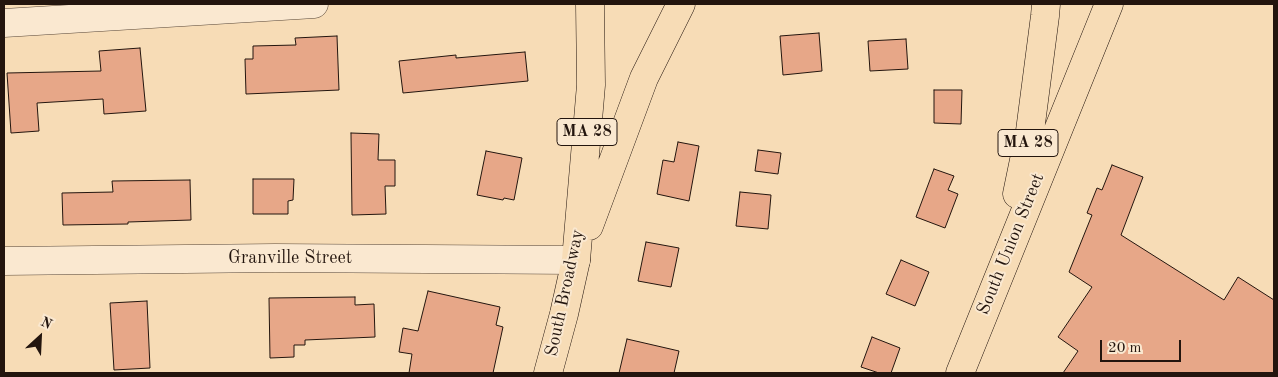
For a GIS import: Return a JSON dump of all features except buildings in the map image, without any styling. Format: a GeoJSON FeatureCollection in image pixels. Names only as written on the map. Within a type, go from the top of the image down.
{"type":"FeatureCollection","features":[{"type":"Feature","properties":{"kind":"main road","name":"South Broadway"},"geometry":{"type":"LineString","coordinates":[[548,373],[576,260],[591,85],[590,4]]}},
{"type":"Feature","properties":{"kind":"main road"},"geometry":{"type":"LineString","coordinates":[[576,260],[644,78],[681,4]]}},
{"type":"Feature","properties":{"kind":"main road","name":"MA 28"},"geometry":{"type":"LineString","coordinates":[[996,281],[1012,221],[1030,131],[1046,4]]}},
{"type":"Feature","properties":{"kind":"main road","name":"South Union Street"},"geometry":{"type":"LineString","coordinates":[[960,373],[1109,4]]}},
{"type":"Feature","properties":{"kind":"street"},"geometry":{"type":"LineString","coordinates":[[4,23],[314,4]]}},
{"type":"Feature","properties":{"kind":"street","name":"Granville Street"},"geometry":{"type":"LineString","coordinates":[[4,260],[266,258],[576,260]]}}]}
